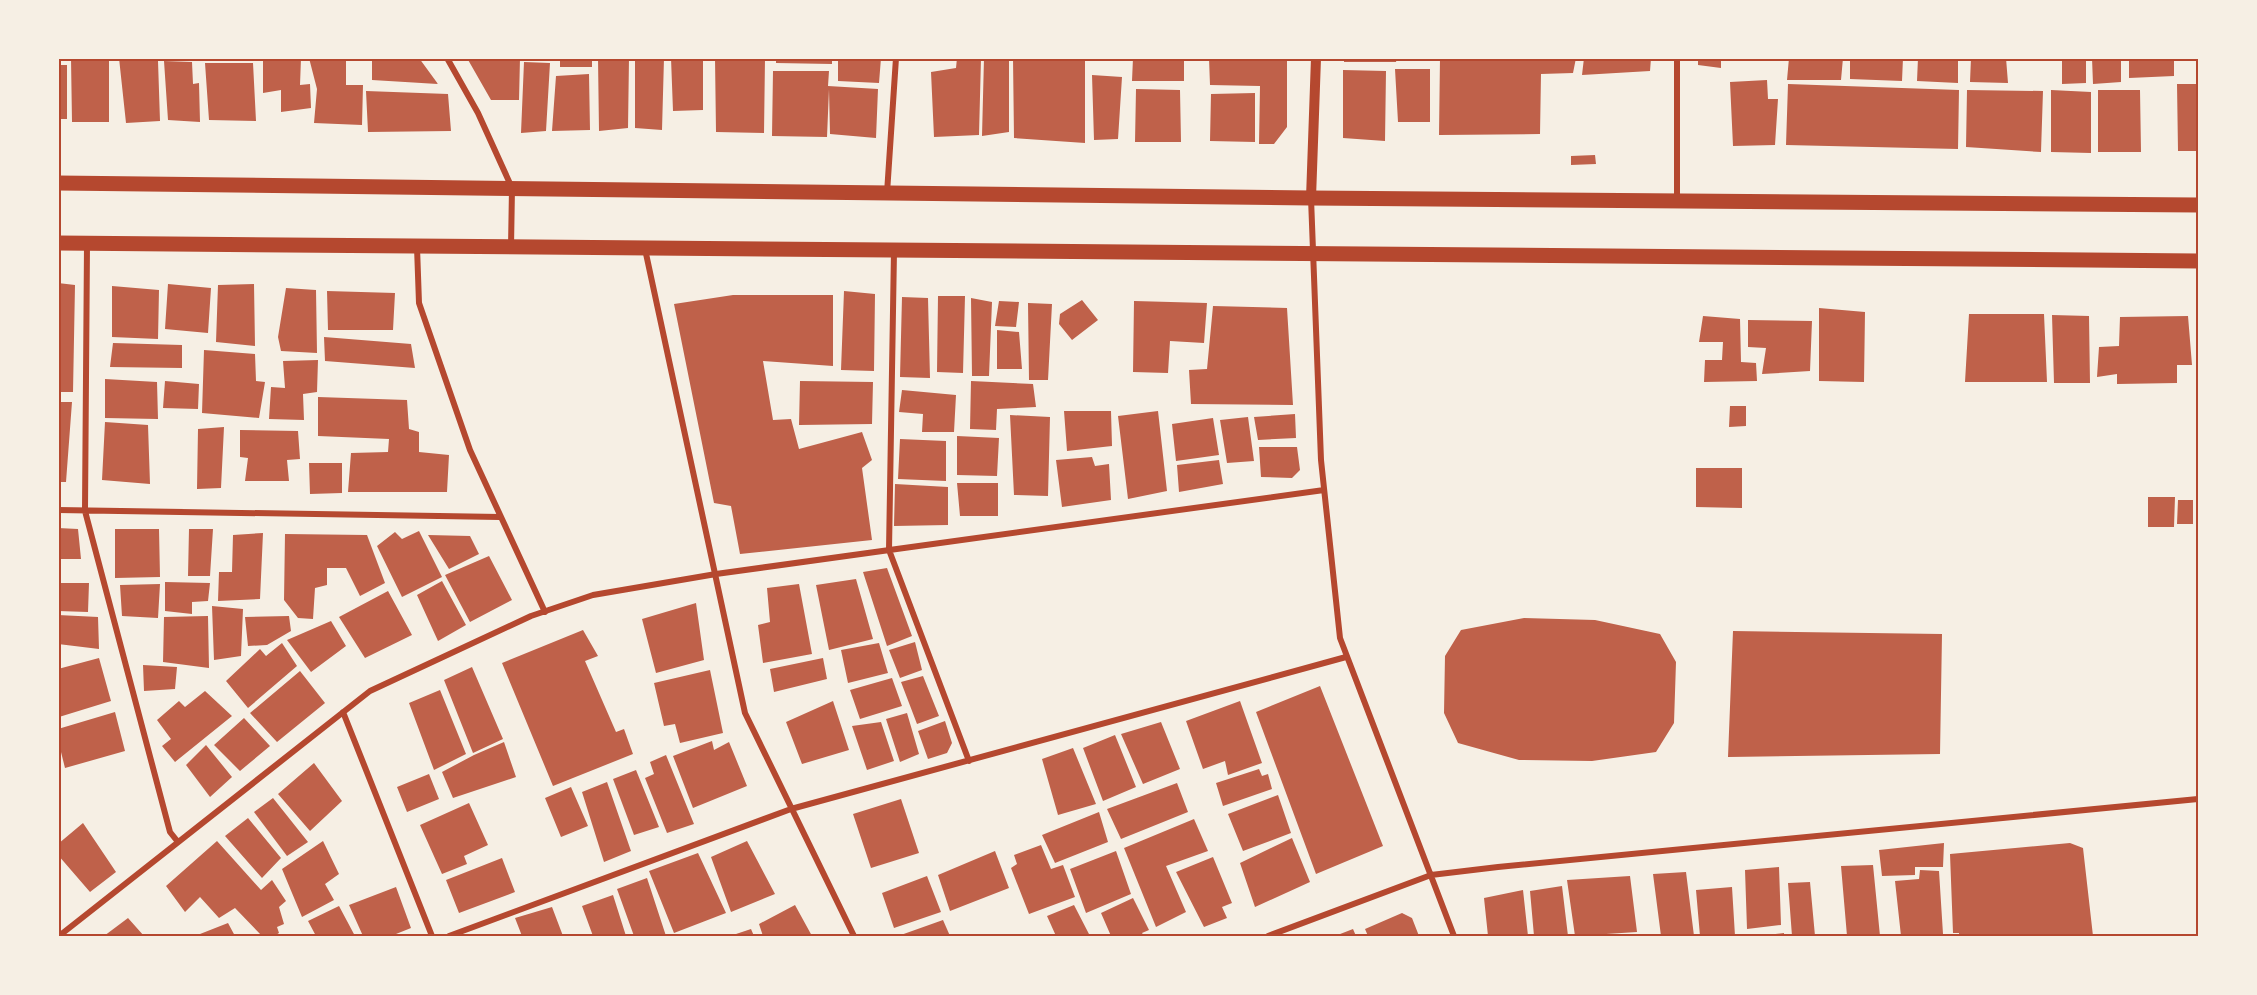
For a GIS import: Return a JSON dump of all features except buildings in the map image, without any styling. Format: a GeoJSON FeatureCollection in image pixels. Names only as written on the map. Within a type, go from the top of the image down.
{"type":"FeatureCollection","features":[{"type":"Feature","properties":{"kind":"main road"},"geometry":{"type":"LineString","coordinates":[[58,183],[1311,198],[2199,205]]}},
{"type":"Feature","properties":{"kind":"main road"},"geometry":{"type":"LineString","coordinates":[[58,243],[2199,261]]}},
{"type":"Feature","properties":{"kind":"street"},"geometry":{"type":"LineString","coordinates":[[447,58],[478,113],[512,188],[511,247]]}},
{"type":"Feature","properties":{"kind":"street"},"geometry":{"type":"LineString","coordinates":[[887,193],[896,58]]}},
{"type":"Feature","properties":{"kind":"street"},"geometry":{"type":"LineString","coordinates":[[1316,58],[1311,198],[1321,460],[1340,638],[1454,936]]}},
{"type":"Feature","properties":{"kind":"street"},"geometry":{"type":"LineString","coordinates":[[1677,58],[1677,201]]}},
{"type":"Feature","properties":{"kind":"street"},"geometry":{"type":"LineString","coordinates":[[87,243],[85,511],[170,832],[178,842]]}},
{"type":"Feature","properties":{"kind":"street"},"geometry":{"type":"LineString","coordinates":[[417,246],[419,303],[470,450],[545,612]]}},
{"type":"Feature","properties":{"kind":"street"},"geometry":{"type":"LineString","coordinates":[[645,248],[745,713],[854,936]]}},
{"type":"Feature","properties":{"kind":"street"},"geometry":{"type":"LineString","coordinates":[[894,250],[889,550],[969,760]]}},
{"type":"Feature","properties":{"kind":"street"},"geometry":{"type":"LineString","coordinates":[[60,936],[370,691],[531,616],[593,595],[716,574],[1324,490]]}},
{"type":"Feature","properties":{"kind":"street"},"geometry":{"type":"LineString","coordinates":[[58,510],[500,517]]}},
{"type":"Feature","properties":{"kind":"street"},"geometry":{"type":"LineString","coordinates":[[449,936],[791,809],[1346,657]]}},
{"type":"Feature","properties":{"kind":"street"},"geometry":{"type":"LineString","coordinates":[[343,712],[432,936]]}},
{"type":"Feature","properties":{"kind":"street"},"geometry":{"type":"LineString","coordinates":[[1268,936],[1431,875],[2199,799]]}}]}
